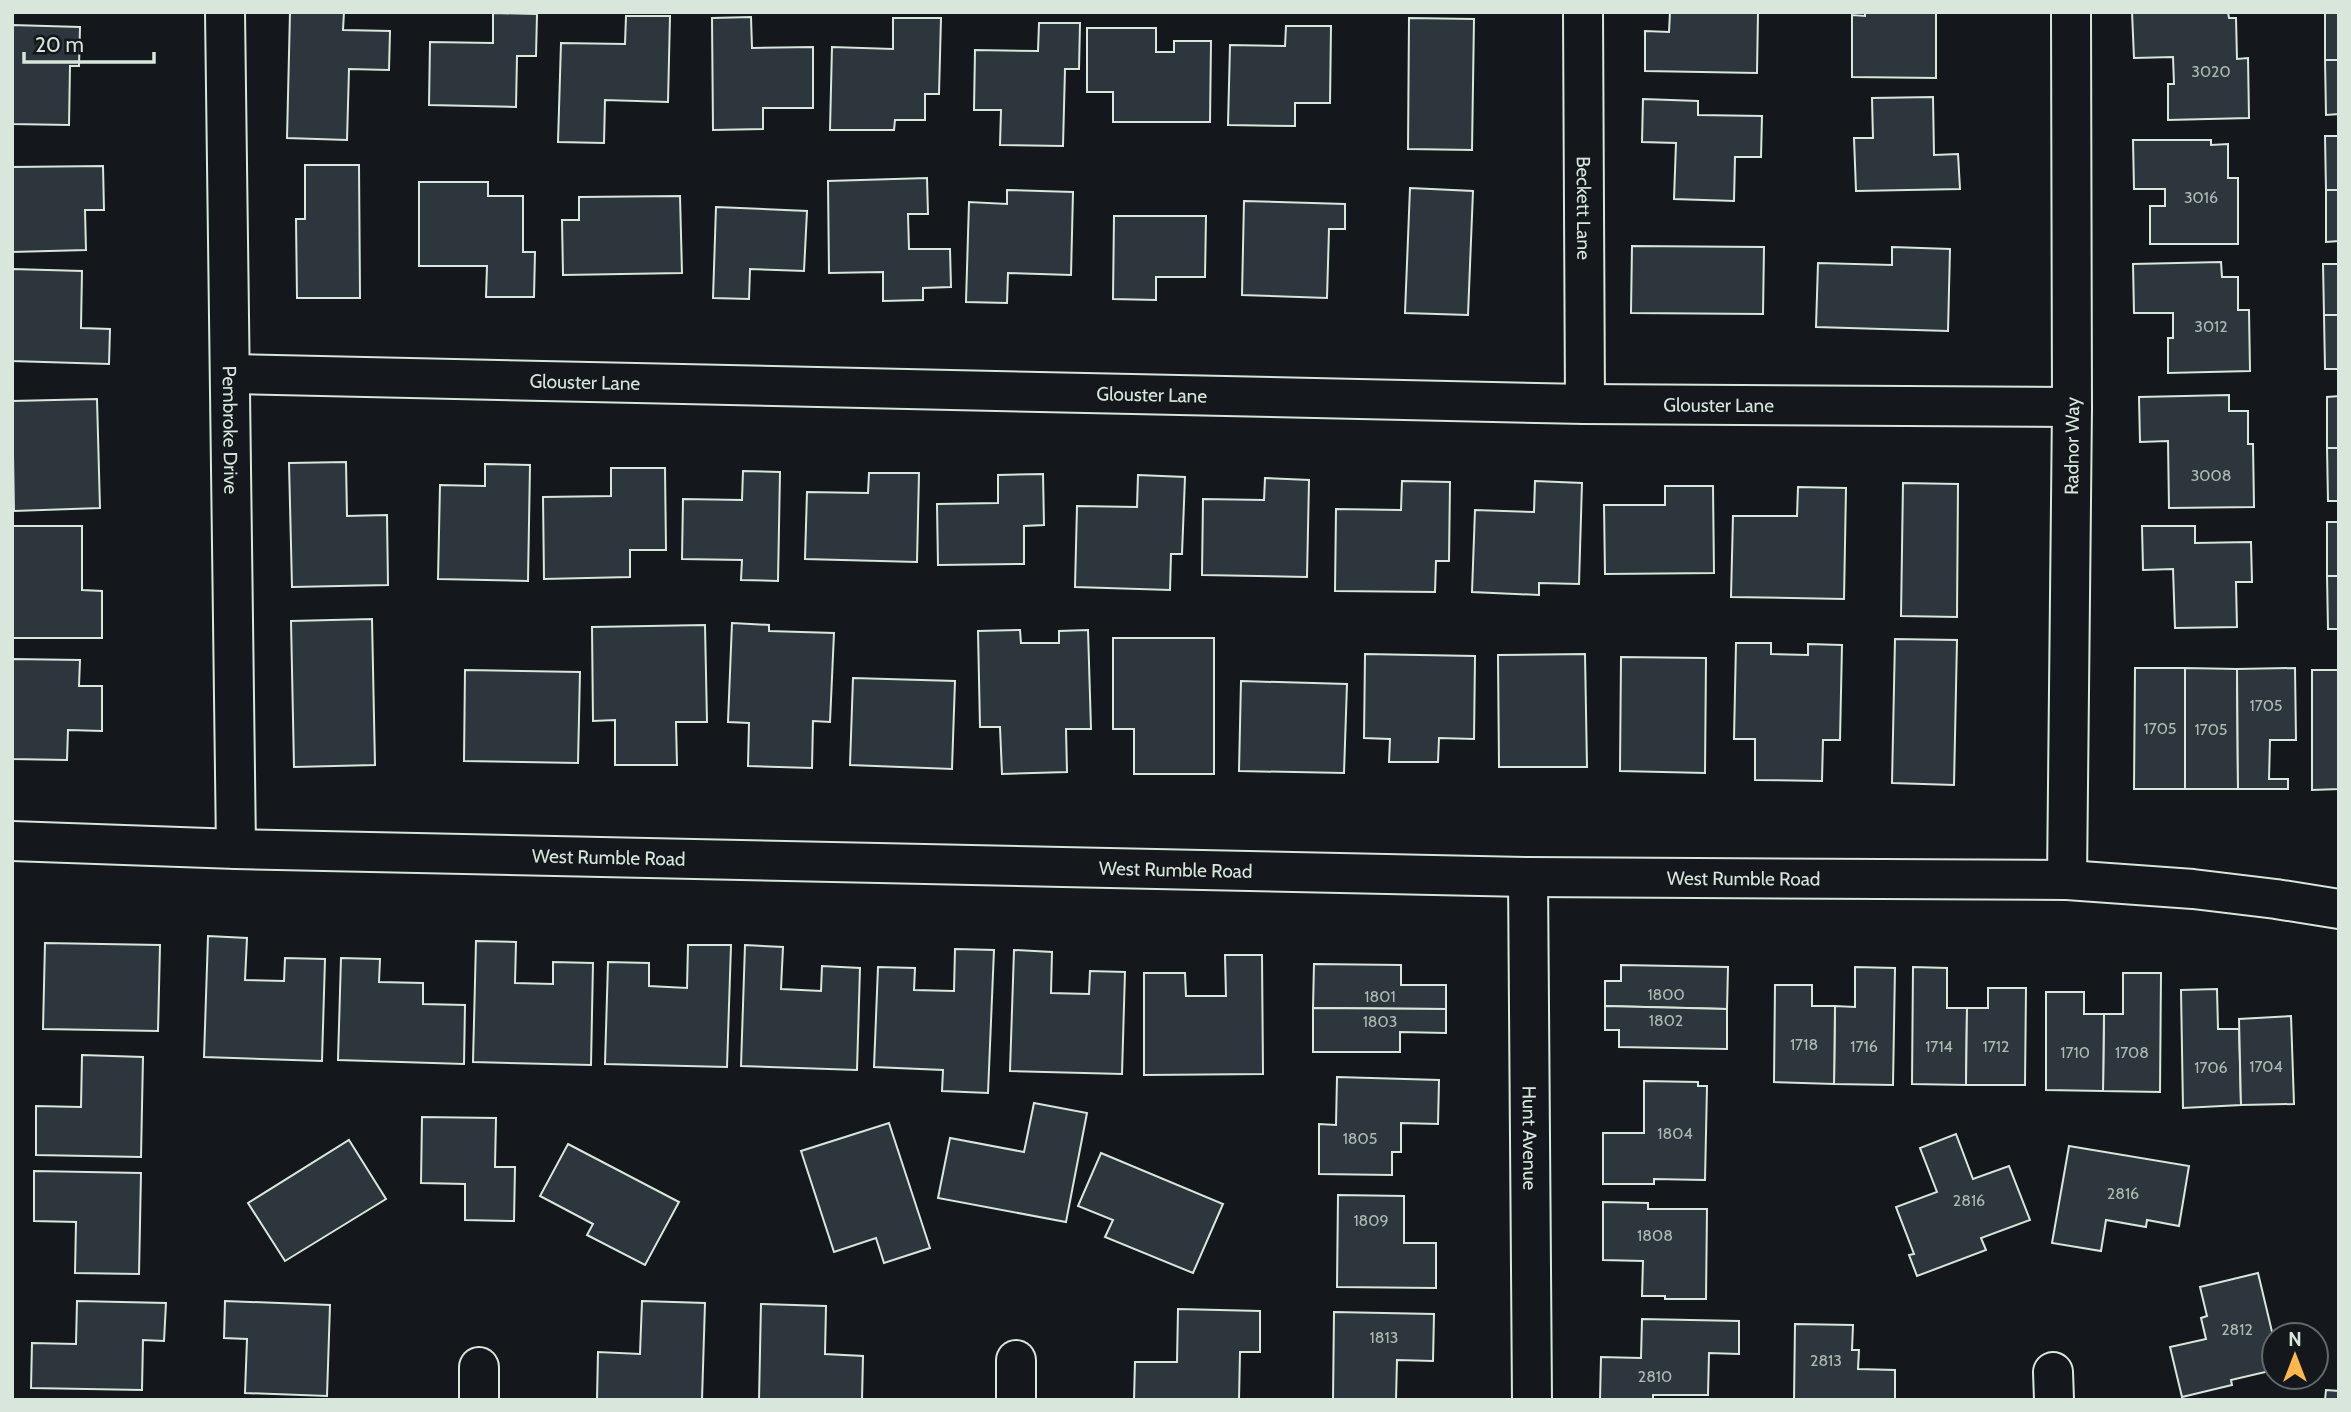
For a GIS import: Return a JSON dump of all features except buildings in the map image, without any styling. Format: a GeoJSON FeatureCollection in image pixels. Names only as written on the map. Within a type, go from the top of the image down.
{"type":"FeatureCollection","features":[{"type":"Feature","properties":{"kind":"street","name":"Pembroke Drive"},"geometry":{"type":"LineString","coordinates":[[225,12],[236,849]]}},
{"type":"Feature","properties":{"kind":"street","name":"Beckett Lane"},"geometry":{"type":"LineString","coordinates":[[1583,12],[1585,404]]}},
{"type":"Feature","properties":{"kind":"street","name":"Radnor Way"},"geometry":{"type":"LineString","coordinates":[[2067,880],[2073,407],[2071,12]]}},
{"type":"Feature","properties":{"kind":"street","name":"Glouster Lane"},"geometry":{"type":"LineString","coordinates":[[230,374],[1585,404],[2073,407]]}},
{"type":"Feature","properties":{"kind":"street","name":"West Rumble Road"},"geometry":{"type":"LineString","coordinates":[[12,841],[236,849],[1528,877],[2067,880],[2193,889],[2339,909]]}},
{"type":"Feature","properties":{"kind":"street","name":"Hunt Avenue"},"geometry":{"type":"LineString","coordinates":[[1528,877],[1532,1400]]}},
{"type":"Feature","properties":{"kind":"street"},"geometry":{"type":"LineString","coordinates":[[1016,1360],[1016,1400]]}}]}
